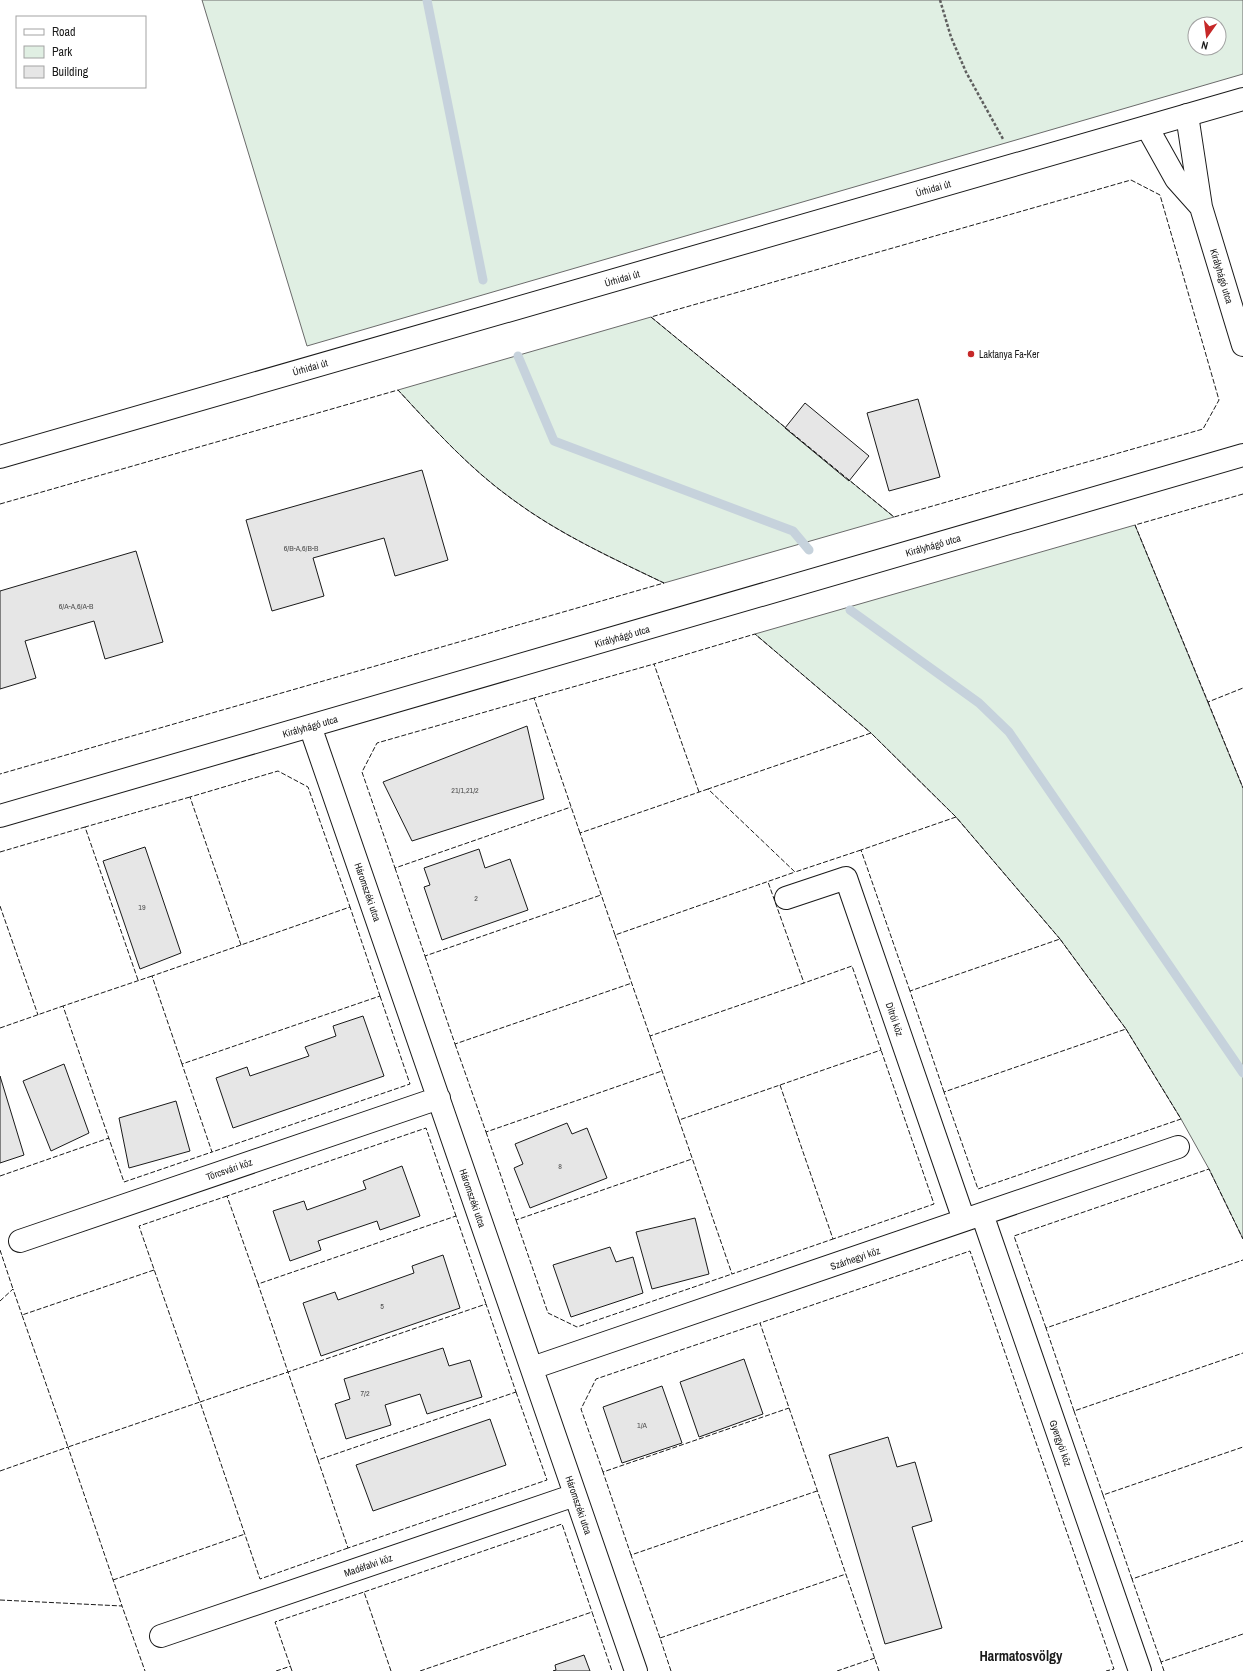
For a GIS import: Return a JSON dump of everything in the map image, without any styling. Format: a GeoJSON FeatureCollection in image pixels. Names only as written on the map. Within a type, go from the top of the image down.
{"type":"FeatureCollection","features":[{"type":"Feature","properties":{"kind":"street","name":"Úrhidai út"},"geometry":{"type":"LineString","coordinates":[[0,456],[1243,99]]}},
{"type":"Feature","properties":{"kind":"street","name":"Királyhágó utca"},"geometry":{"type":"LineString","coordinates":[[1187,115],[1201,207],[1243,345]]}},
{"type":"Feature","properties":{"kind":"street","name":"Királyhágó utca"},"geometry":{"type":"LineString","coordinates":[[1147,127],[1176,179],[1201,207]]}},
{"type":"Feature","properties":{"kind":"street","name":"Királyhágó utca"},"geometry":{"type":"LineString","coordinates":[[0,816],[1243,455]]}},
{"type":"Feature","properties":{"kind":"street","name":"Háromszéki utca"},"geometry":{"type":"LineString","coordinates":[[310,726],[636,1671]]}},
{"type":"Feature","properties":{"kind":"street","name":"Ditrói köz"},"geometry":{"type":"LineString","coordinates":[[786,898],[846,878],[973,1217]]}},
{"type":"Feature","properties":{"kind":"street","name":"Törcsvári köz"},"geometry":{"type":"LineString","coordinates":[[20,1241],[439,1098]]}},
{"type":"Feature","properties":{"kind":"street","name":"Szárhegyi köz"},"geometry":{"type":"LineString","coordinates":[[532,1368],[1178,1147]]}},
{"type":"Feature","properties":{"kind":"street","name":"Gyergyói köz"},"geometry":{"type":"LineString","coordinates":[[973,1217],[1140,1671]]}},
{"type":"Feature","properties":{"kind":"street","name":"Madéfalvi köz"},"geometry":{"type":"LineString","coordinates":[[161,1636],[575,1495]]}},
{"type":"Feature","properties":{"kind":"path"},"geometry":{"type":"LineString","coordinates":[[940,0],[951,37],[966,72],[1016,164]]}},
{"type":"Feature","properties":{"kind":"green space"},"geometry":{"type":"Polygon","coordinates":[[[202,0],[1243,0],[1243,74],[307,346],[202,0]]]}},
{"type":"Feature","properties":{"kind":"green space"},"geometry":{"type":"Polygon","coordinates":[[[651,317],[894,517],[664,583],[605,555],[567,534],[530,512],[512,499],[467,461],[398,390],[651,317]]]}},
{"type":"Feature","properties":{"kind":"green space"},"geometry":{"type":"Polygon","coordinates":[[[1135,525],[1243,788],[1243,1239],[1209,1169],[1181,1119],[1126,1029],[1060,939],[956,817],[871,733],[755,634],[1135,525]]]}},
{"type":"Feature","properties":{"kind":"building"},"geometry":{"type":"Polygon","coordinates":[[[918,399],[940,477],[889,491],[867,413],[918,399]]]}},
{"type":"Feature","properties":{"kind":"building"},"geometry":{"type":"Polygon","coordinates":[[[805,403],[869,456],[849,481],[785,428],[805,403]]]}},
{"type":"Feature","properties":{"kind":"building"},"geometry":{"type":"Polygon","coordinates":[[[422,470],[448,560],[395,576],[384,538],[313,558],[324,596],[272,611],[246,520],[422,470]]]}},
{"type":"Feature","properties":{"kind":"building"},"geometry":{"type":"Polygon","coordinates":[[[136,551],[163,642],[105,659],[94,621],[25,641],[36,678],[0,689],[0,591],[136,551]]]}},
{"type":"Feature","properties":{"kind":"building"},"geometry":{"type":"Polygon","coordinates":[[[527,726],[544,799],[412,841],[383,782],[527,726]]]}},
{"type":"Feature","properties":{"kind":"building"},"geometry":{"type":"Polygon","coordinates":[[[145,847],[181,953],[140,969],[103,861],[145,847]]]}},
{"type":"Feature","properties":{"kind":"building"},"geometry":{"type":"Polygon","coordinates":[[[479,849],[485,868],[510,859],[528,910],[442,940],[424,887],[430,885],[424,868],[479,849]]]}},
{"type":"Feature","properties":{"kind":"building"},"geometry":{"type":"Polygon","coordinates":[[[363,1016],[384,1076],[233,1128],[216,1078],[247,1067],[250,1076],[309,1056],[305,1047],[336,1036],[333,1026],[363,1016]]]}},
{"type":"Feature","properties":{"kind":"building"},"geometry":{"type":"Polygon","coordinates":[[[64,1064],[89,1133],[51,1151],[23,1081],[64,1064]]]}},
{"type":"Feature","properties":{"kind":"building"},"geometry":{"type":"Polygon","coordinates":[[[0,1076],[24,1155],[0,1163],[0,1076]]]}},
{"type":"Feature","properties":{"kind":"building"},"geometry":{"type":"Polygon","coordinates":[[[176,1101],[190,1151],[129,1168],[119,1118],[176,1101]]]}},
{"type":"Feature","properties":{"kind":"building"},"geometry":{"type":"Polygon","coordinates":[[[567,1123],[572,1134],[587,1128],[607,1178],[530,1208],[514,1168],[523,1164],[515,1144],[567,1123]]]}},
{"type":"Feature","properties":{"kind":"building"},"geometry":{"type":"Polygon","coordinates":[[[402,1166],[420,1216],[380,1230],[377,1221],[318,1241],[321,1250],[290,1261],[273,1211],[304,1201],[307,1210],[366,1189],[363,1181],[402,1166]]]}},
{"type":"Feature","properties":{"kind":"building"},"geometry":{"type":"Polygon","coordinates":[[[695,1218],[709,1274],[652,1289],[636,1232],[695,1218]]]}},
{"type":"Feature","properties":{"kind":"building"},"geometry":{"type":"Polygon","coordinates":[[[610,1247],[616,1262],[633,1257],[643,1293],[571,1317],[553,1265],[610,1247]]]}},
{"type":"Feature","properties":{"kind":"building"},"geometry":{"type":"Polygon","coordinates":[[[443,1255],[460,1308],[321,1356],[303,1303],[335,1292],[338,1300],[414,1273],[412,1266],[443,1255]]]}},
{"type":"Feature","properties":{"kind":"building"},"geometry":{"type":"Polygon","coordinates":[[[443,1348],[449,1366],[470,1360],[482,1397],[427,1414],[420,1394],[385,1405],[391,1425],[346,1439],[335,1404],[350,1399],[344,1379],[443,1348]]]}},
{"type":"Feature","properties":{"kind":"building"},"geometry":{"type":"Polygon","coordinates":[[[744,1359],[763,1414],[699,1437],[680,1382],[744,1359]]]}},
{"type":"Feature","properties":{"kind":"building"},"geometry":{"type":"Polygon","coordinates":[[[662,1386],[682,1443],[622,1463],[603,1407],[662,1386]]]}},
{"type":"Feature","properties":{"kind":"building"},"geometry":{"type":"Polygon","coordinates":[[[490,1419],[506,1465],[373,1511],[356,1465],[490,1419]]]}},
{"type":"Feature","properties":{"kind":"building"},"geometry":{"type":"Polygon","coordinates":[[[888,1437],[897,1467],[915,1462],[932,1521],[912,1527],[942,1628],[885,1644],[829,1455],[888,1437]]]}},
{"type":"Feature","properties":{"kind":"building"},"geometry":{"type":"Polygon","coordinates":[[[584,1655],[590,1671],[553,1671],[556,1670],[555,1665],[584,1655]]]}},
{"type":"Feature","properties":{"kind":"waterway"},"geometry":{"type":"LineString","coordinates":[[427,0],[483,280]]}},
{"type":"Feature","properties":{"kind":"waterway"},"geometry":{"type":"LineString","coordinates":[[518,356],[554,441],[793,531],[809,550]]}},
{"type":"Feature","properties":{"kind":"waterway"},"geometry":{"type":"LineString","coordinates":[[850,610],[979,703],[1009,732],[1243,1073]]}},
{"type":"Feature","properties":{"kind":"fence"},"geometry":{"type":"LineString","coordinates":[[1131,180],[1160,195],[1219,400],[1203,429],[894,517],[651,317],[1131,180]]}},
{"type":"Feature","properties":{"kind":"fence"},"geometry":{"type":"LineString","coordinates":[[0,504],[398,390],[467,461],[512,499],[530,512],[567,534],[605,555],[664,583],[0,774]]}},
{"type":"Feature","properties":{"kind":"fence"},"geometry":{"type":"LineString","coordinates":[[1243,494],[1135,525],[1208,702],[1243,688]]}},
{"type":"Feature","properties":{"kind":"fence"},"geometry":{"type":"LineString","coordinates":[[699,792],[654,664],[755,634],[871,733]]}},
{"type":"Feature","properties":{"kind":"fence"},"geometry":{"type":"LineString","coordinates":[[580,833],[534,698],[654,664]]}},
{"type":"Feature","properties":{"kind":"fence"},"geometry":{"type":"LineString","coordinates":[[534,698],[377,743],[362,772],[395,868],[571,807]]}},
{"type":"Feature","properties":{"kind":"fence"},"geometry":{"type":"LineString","coordinates":[[1208,702],[1243,788]]}},
{"type":"Feature","properties":{"kind":"fence"},"geometry":{"type":"LineString","coordinates":[[861,850],[795,872],[708,789],[871,733],[956,817]]}},
{"type":"Feature","properties":{"kind":"fence"},"geometry":{"type":"LineString","coordinates":[[241,945],[190,797],[278,771],[308,787],[350,907]]}},
{"type":"Feature","properties":{"kind":"fence"},"geometry":{"type":"LineString","coordinates":[[708,789],[580,833],[615,935],[795,872]]}},
{"type":"Feature","properties":{"kind":"fence"},"geometry":{"type":"LineString","coordinates":[[138,980],[85,827],[190,797]]}},
{"type":"Feature","properties":{"kind":"fence"},"geometry":{"type":"LineString","coordinates":[[910,991],[861,850],[956,817],[1060,939]]}},
{"type":"Feature","properties":{"kind":"fence"},"geometry":{"type":"LineString","coordinates":[[0,852],[85,827]]}},
{"type":"Feature","properties":{"kind":"fence"},"geometry":{"type":"LineString","coordinates":[[395,868],[425,956],[601,895]]}},
{"type":"Feature","properties":{"kind":"fence"},"geometry":{"type":"LineString","coordinates":[[615,935],[650,1036],[804,983],[768,882]]}},
{"type":"Feature","properties":{"kind":"fence"},"geometry":{"type":"LineString","coordinates":[[0,906],[38,1015]]}},
{"type":"Feature","properties":{"kind":"fence"},"geometry":{"type":"LineString","coordinates":[[182,1064],[152,976],[350,907],[380,996]]}},
{"type":"Feature","properties":{"kind":"fence"},"geometry":{"type":"LineString","coordinates":[[944,1092],[910,991],[1060,939],[1126,1029]]}},
{"type":"Feature","properties":{"kind":"fence"},"geometry":{"type":"LineString","coordinates":[[425,956],[455,1044],[632,983]]}},
{"type":"Feature","properties":{"kind":"fence"},"geometry":{"type":"LineString","coordinates":[[650,1036],[679,1120],[881,1050],[852,966],[804,983]]}},
{"type":"Feature","properties":{"kind":"fence"},"geometry":{"type":"LineString","coordinates":[[152,976],[63,1006],[124,1182],[212,1152]]}},
{"type":"Feature","properties":{"kind":"fence"},"geometry":{"type":"LineString","coordinates":[[380,996],[410,1084],[212,1152],[182,1064],[380,996]]}},
{"type":"Feature","properties":{"kind":"fence"},"geometry":{"type":"LineString","coordinates":[[0,1028],[63,1006]]}},
{"type":"Feature","properties":{"kind":"fence"},"geometry":{"type":"LineString","coordinates":[[1126,1029],[1181,1119],[978,1189],[944,1092],[1126,1029]]}},
{"type":"Feature","properties":{"kind":"fence"},"geometry":{"type":"LineString","coordinates":[[455,1044],[486,1132],[662,1071]]}},
{"type":"Feature","properties":{"kind":"fence"},"geometry":{"type":"LineString","coordinates":[[780,1085],[833,1239],[934,1204],[881,1050]]}},
{"type":"Feature","properties":{"kind":"fence"},"geometry":{"type":"LineString","coordinates":[[679,1120],[732,1274],[833,1239]]}},
{"type":"Feature","properties":{"kind":"fence"},"geometry":{"type":"LineString","coordinates":[[258,1284],[227,1196],[426,1128],[456,1216]]}},
{"type":"Feature","properties":{"kind":"fence"},"geometry":{"type":"LineString","coordinates":[[486,1132],[516,1220],[692,1159]]}},
{"type":"Feature","properties":{"kind":"fence"},"geometry":{"type":"LineString","coordinates":[[0,1176],[109,1138]]}},
{"type":"Feature","properties":{"kind":"fence"},"geometry":{"type":"LineString","coordinates":[[1046,1328],[1014,1236],[1209,1169],[1243,1239]]}},
{"type":"Feature","properties":{"kind":"fence"},"geometry":{"type":"LineString","coordinates":[[154,1270],[22,1315],[68,1447],[200,1402],[139,1226],[227,1196]]}},
{"type":"Feature","properties":{"kind":"fence"},"geometry":{"type":"LineString","coordinates":[[348,1548],[260,1579],[200,1402],[288,1372],[258,1284],[456,1216],[486,1304]]}},
{"type":"Feature","properties":{"kind":"fence"},"geometry":{"type":"LineString","coordinates":[[516,1220],[548,1313],[577,1327],[732,1274]]}},
{"type":"Feature","properties":{"kind":"fence"},"geometry":{"type":"LineString","coordinates":[[0,1250],[13,1289]]}},
{"type":"Feature","properties":{"kind":"fence"},"geometry":{"type":"LineString","coordinates":[[879,1671],[760,1323],[970,1251],[1114,1669],[1106,1671]]}},
{"type":"Feature","properties":{"kind":"fence"},"geometry":{"type":"LineString","coordinates":[[1074,1411],[1046,1328],[1243,1260]]}},
{"type":"Feature","properties":{"kind":"fence"},"geometry":{"type":"LineString","coordinates":[[0,1301],[13,1289],[22,1315]]}},
{"type":"Feature","properties":{"kind":"fence"},"geometry":{"type":"LineString","coordinates":[[318,1460],[288,1372],[486,1304],[516,1392]]}},
{"type":"Feature","properties":{"kind":"fence"},"geometry":{"type":"LineString","coordinates":[[603,1472],[581,1409],[596,1379],[760,1323]]}},
{"type":"Feature","properties":{"kind":"fence"},"geometry":{"type":"LineString","coordinates":[[1103,1495],[1074,1411],[1243,1353]]}},
{"type":"Feature","properties":{"kind":"fence"},"geometry":{"type":"LineString","coordinates":[[516,1392],[547,1480],[348,1548],[318,1460],[516,1392]]}},
{"type":"Feature","properties":{"kind":"fence"},"geometry":{"type":"LineString","coordinates":[[631,1555],[603,1472],[789,1408]]}},
{"type":"Feature","properties":{"kind":"fence"},"geometry":{"type":"LineString","coordinates":[[0,1471],[68,1447],[122,1606]]}},
{"type":"Feature","properties":{"kind":"fence"},"geometry":{"type":"LineString","coordinates":[[1132,1579],[1103,1495],[1243,1447]]}},
{"type":"Feature","properties":{"kind":"fence"},"geometry":{"type":"LineString","coordinates":[[660,1638],[631,1555],[817,1491]]}},
{"type":"Feature","properties":{"kind":"fence"},"geometry":{"type":"LineString","coordinates":[[391,1671],[364,1592],[562,1524],[592,1612]]}},
{"type":"Feature","properties":{"kind":"fence"},"geometry":{"type":"LineString","coordinates":[[113,1580],[245,1534]]}},
{"type":"Feature","properties":{"kind":"fence"},"geometry":{"type":"LineString","coordinates":[[1161,1662],[1132,1579],[1243,1541]]}},
{"type":"Feature","properties":{"kind":"fence"},"geometry":{"type":"LineString","coordinates":[[671,1671],[660,1638],[846,1574]]}},
{"type":"Feature","properties":{"kind":"fence"},"geometry":{"type":"LineString","coordinates":[[292,1671],[275,1622],[364,1592]]}},
{"type":"Feature","properties":{"kind":"fence"},"geometry":{"type":"LineString","coordinates":[[0,1600],[122,1606],[145,1671]]}},
{"type":"Feature","properties":{"kind":"fence"},"geometry":{"type":"LineString","coordinates":[[420,1671],[592,1612],[612,1671]]}},
{"type":"Feature","properties":{"kind":"fence"},"geometry":{"type":"LineString","coordinates":[[1164,1671],[1161,1662],[1243,1634]]}},
{"type":"Feature","properties":{"kind":"fence"},"geometry":{"type":"LineString","coordinates":[[837,1671],[875,1658]]}},
{"type":"Feature","properties":{"kind":"fence"},"geometry":{"type":"LineString","coordinates":[[276,1671],[291,1666]]}},
{"type":"Feature","properties":{"kind":"place","name":"Laktanya Fa-Ker"},"geometry":{"type":"Point","coordinates":[971,354]}},
{"type":"Feature","properties":{"kind":"district","name":"Harmatosvölgy"},"geometry":{"type":"Point","coordinates":[1021,1656]}}]}
